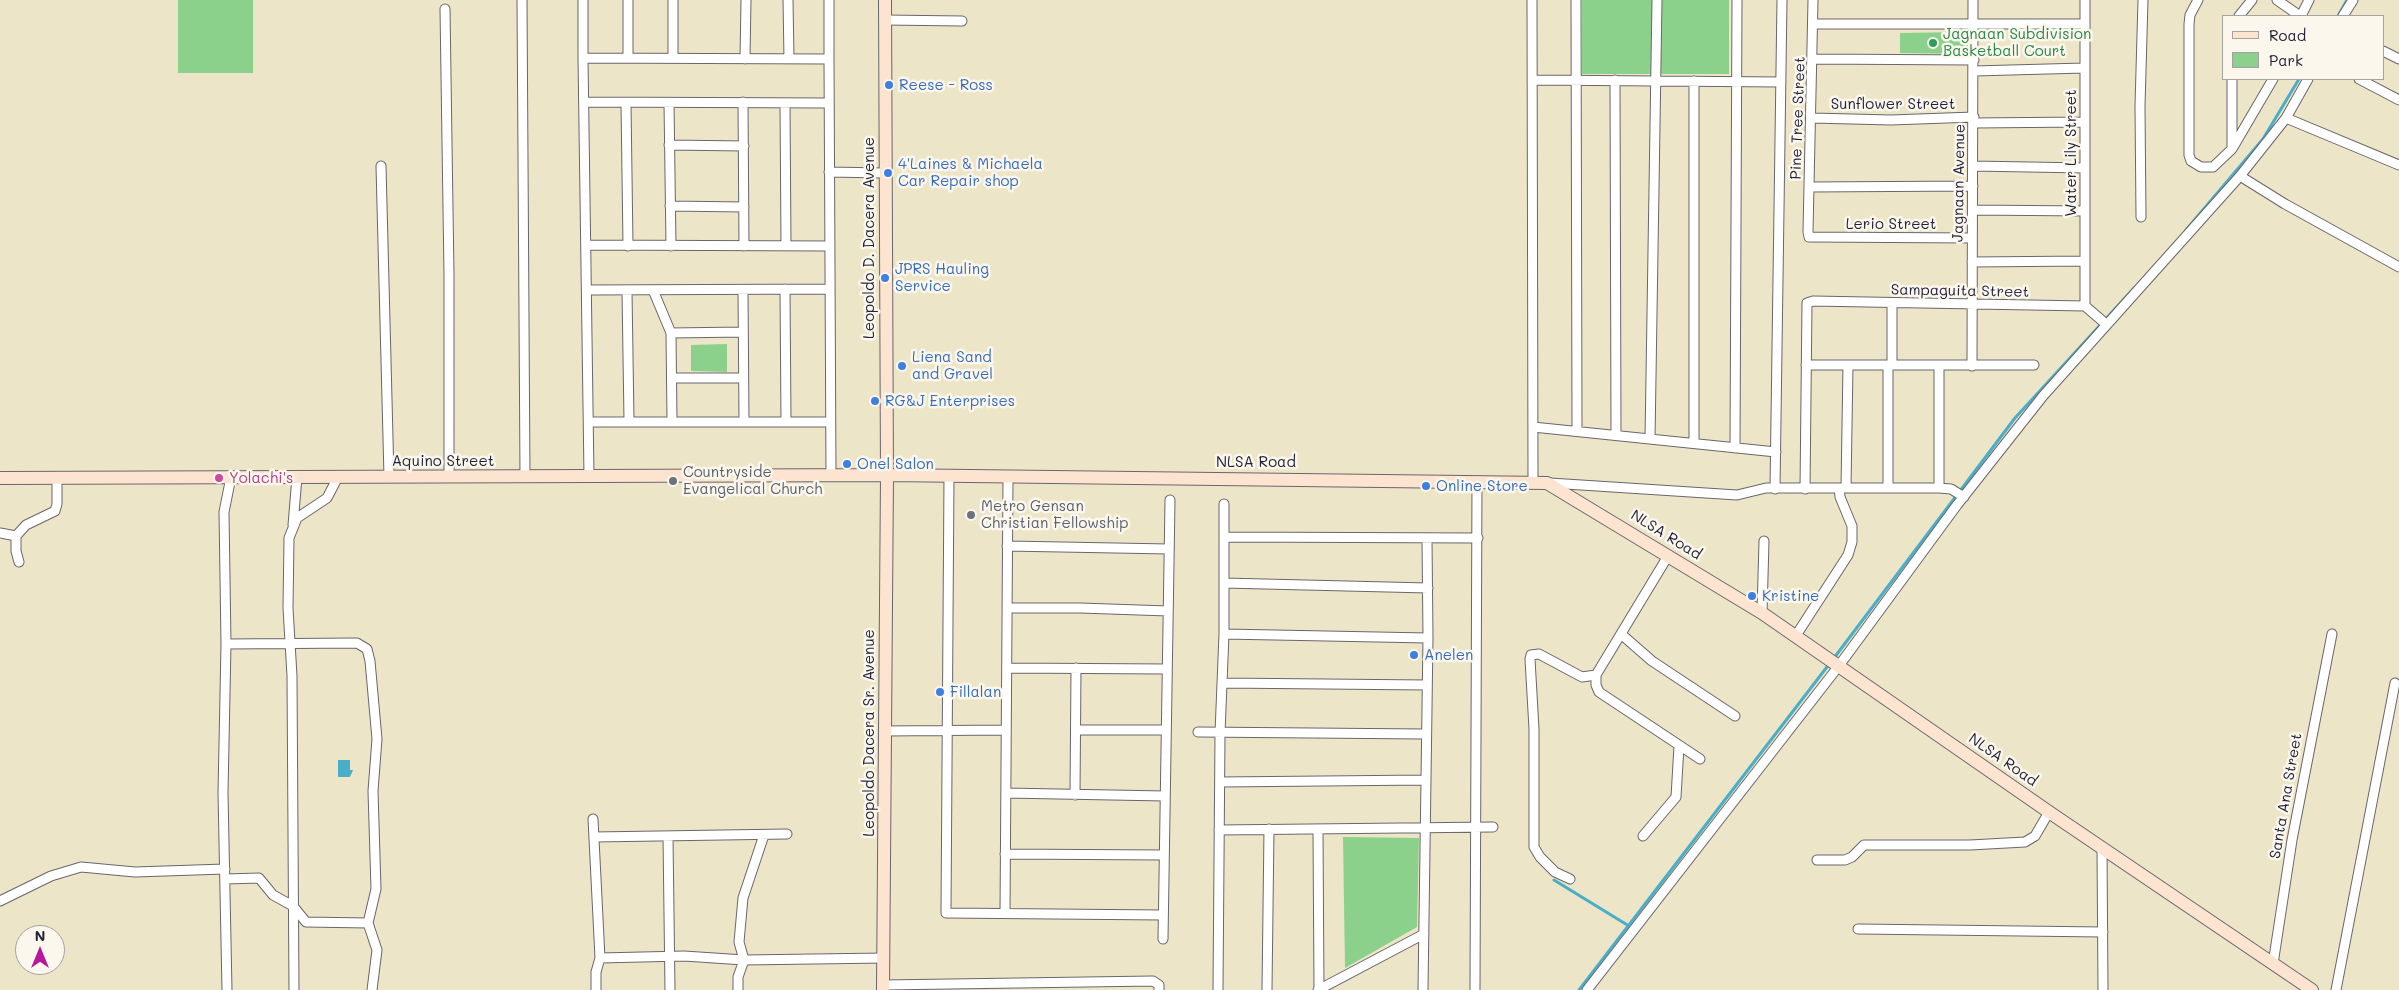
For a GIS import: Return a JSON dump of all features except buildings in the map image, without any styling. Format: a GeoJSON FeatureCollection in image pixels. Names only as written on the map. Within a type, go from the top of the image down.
{"type":"FeatureCollection","features":[{"type":"Feature","properties":{"kind":"main road","name":"Leopoldo D. Dacera Avenue"},"geometry":{"type":"LineString","coordinates":[[885,0],[886,475]]}},
{"type":"Feature","properties":{"kind":"main road","name":"Aquino Street"},"geometry":{"type":"LineString","coordinates":[[0,478],[886,475]]}},
{"type":"Feature","properties":{"kind":"main road","name":"NLSA Road"},"geometry":{"type":"LineString","coordinates":[[886,475],[1547,483],[1762,613],[1833,664],[2312,990]]}},
{"type":"Feature","properties":{"kind":"main road","name":"Leopoldo Dacera Sr. Avenue"},"geometry":{"type":"LineString","coordinates":[[883,988],[886,475]]}},
{"type":"Feature","properties":{"kind":"street"},"geometry":{"type":"LineString","coordinates":[[522,0],[525,477]]}},
{"type":"Feature","properties":{"kind":"street"},"geometry":{"type":"LineString","coordinates":[[583,0],[589,476]]}},
{"type":"Feature","properties":{"kind":"street"},"geometry":{"type":"LineString","coordinates":[[628,0],[628,58]]}},
{"type":"Feature","properties":{"kind":"street"},"geometry":{"type":"LineString","coordinates":[[673,0],[673,58]]}},
{"type":"Feature","properties":{"kind":"street"},"geometry":{"type":"LineString","coordinates":[[745,59],[746,0]]}},
{"type":"Feature","properties":{"kind":"street"},"geometry":{"type":"LineString","coordinates":[[788,0],[789,60]]}},
{"type":"Feature","properties":{"kind":"street"},"geometry":{"type":"LineString","coordinates":[[829,0],[831,476]]}},
{"type":"Feature","properties":{"kind":"street"},"geometry":{"type":"LineString","coordinates":[[1532,0],[1533,482]]}},
{"type":"Feature","properties":{"kind":"street"},"geometry":{"type":"LineString","coordinates":[[1576,0],[1577,431]]}},
{"type":"Feature","properties":{"kind":"street"},"geometry":{"type":"LineString","coordinates":[[1650,439],[1657,0]]}},
{"type":"Feature","properties":{"kind":"street"},"geometry":{"type":"LineString","coordinates":[[1735,448],[1737,0]]}},
{"type":"Feature","properties":{"kind":"street"},"geometry":{"type":"LineString","coordinates":[[1775,488],[1782,0]]}},
{"type":"Feature","properties":{"kind":"street","name":"Pine Tree Street"},"geometry":{"type":"LineString","coordinates":[[1809,237],[1813,0]]}},
{"type":"Feature","properties":{"kind":"street","name":"Jagnaan Avenue"},"geometry":{"type":"LineString","coordinates":[[1972,366],[1973,0]]}},
{"type":"Feature","properties":{"kind":"street","name":"Water Lily Street"},"geometry":{"type":"LineString","coordinates":[[2085,0],[2085,306]]}},
{"type":"Feature","properties":{"kind":"street"},"geometry":{"type":"LineString","coordinates":[[2141,217],[2140,106],[2143,0]]}},
{"type":"Feature","properties":{"kind":"street"},"geometry":{"type":"LineString","coordinates":[[2198,0],[2190,15],[2189,24],[2190,158],[2193,162],[2201,167],[2213,167],[2232,149],[2273,80]]}},
{"type":"Feature","properties":{"kind":"street"},"geometry":{"type":"LineString","coordinates":[[2240,15],[2252,0]]}},
{"type":"Feature","properties":{"kind":"street"},"geometry":{"type":"LineString","coordinates":[[2277,0],[2299,15]]}},
{"type":"Feature","properties":{"kind":"street"},"geometry":{"type":"LineString","coordinates":[[2301,15],[2309,0]]}},
{"type":"Feature","properties":{"kind":"street"},"geometry":{"type":"LineString","coordinates":[[2345,15],[2353,0]]}},
{"type":"Feature","properties":{"kind":"street"},"geometry":{"type":"LineString","coordinates":[[445,9],[449,275],[448,477]]}},
{"type":"Feature","properties":{"kind":"street"},"geometry":{"type":"LineString","coordinates":[[885,20],[962,21]]}},
{"type":"Feature","properties":{"kind":"street"},"geometry":{"type":"LineString","coordinates":[[1813,24],[2085,24]]}},
{"type":"Feature","properties":{"kind":"street"},"geometry":{"type":"LineString","coordinates":[[2384,51],[2399,58]]}},
{"type":"Feature","properties":{"kind":"street"},"geometry":{"type":"LineString","coordinates":[[584,58],[829,60]]}},
{"type":"Feature","properties":{"kind":"street"},"geometry":{"type":"LineString","coordinates":[[1813,59],[1974,60]]}},
{"type":"Feature","properties":{"kind":"street"},"geometry":{"type":"LineString","coordinates":[[1974,71],[2084,68]]}},
{"type":"Feature","properties":{"kind":"street"},"geometry":{"type":"LineString","coordinates":[[1532,80],[1781,82]]}},
{"type":"Feature","properties":{"kind":"street"},"geometry":{"type":"LineString","coordinates":[[1615,80],[1616,435]]}},
{"type":"Feature","properties":{"kind":"street"},"geometry":{"type":"LineString","coordinates":[[2232,80],[2232,149]]}},
{"type":"Feature","properties":{"kind":"street"},"geometry":{"type":"LineString","coordinates":[[1587,990],[1833,664],[1958,493],[2106,324],[2240,176],[2286,118],[2307,80]]}},
{"type":"Feature","properties":{"kind":"street"},"geometry":{"type":"LineString","coordinates":[[2361,80],[2399,100]]}},
{"type":"Feature","properties":{"kind":"street"},"geometry":{"type":"LineString","coordinates":[[1694,81],[1694,443]]}},
{"type":"Feature","properties":{"kind":"street"},"geometry":{"type":"LineString","coordinates":[[584,102],[829,103]]}},
{"type":"Feature","properties":{"kind":"street"},"geometry":{"type":"LineString","coordinates":[[743,102],[744,246]]}},
{"type":"Feature","properties":{"kind":"street"},"geometry":{"type":"LineString","coordinates":[[626,103],[628,246]]}},
{"type":"Feature","properties":{"kind":"street"},"geometry":{"type":"LineString","coordinates":[[669,103],[671,246]]}},
{"type":"Feature","properties":{"kind":"street"},"geometry":{"type":"LineString","coordinates":[[784,103],[786,246]]}},
{"type":"Feature","properties":{"kind":"street","name":"Sunflower Street"},"geometry":{"type":"LineString","coordinates":[[1812,118],[2084,122]]}},
{"type":"Feature","properties":{"kind":"street"},"geometry":{"type":"LineString","coordinates":[[2286,118],[2399,165]]}},
{"type":"Feature","properties":{"kind":"street"},"geometry":{"type":"LineString","coordinates":[[670,145],[744,146]]}},
{"type":"Feature","properties":{"kind":"street"},"geometry":{"type":"LineString","coordinates":[[381,166],[388,477]]}},
{"type":"Feature","properties":{"kind":"street"},"geometry":{"type":"LineString","coordinates":[[1973,166],[2085,168]]}},
{"type":"Feature","properties":{"kind":"street"},"geometry":{"type":"LineString","coordinates":[[829,172],[884,173]]}},
{"type":"Feature","properties":{"kind":"street"},"geometry":{"type":"LineString","coordinates":[[2240,176],[2285,204],[2399,267]]}},
{"type":"Feature","properties":{"kind":"street"},"geometry":{"type":"LineString","coordinates":[[1810,187],[1973,186]]}},
{"type":"Feature","properties":{"kind":"street"},"geometry":{"type":"LineString","coordinates":[[670,206],[744,207]]}},
{"type":"Feature","properties":{"kind":"street"},"geometry":{"type":"LineString","coordinates":[[1973,210],[2085,211]]}},
{"type":"Feature","properties":{"kind":"street","name":"Lerio Street"},"geometry":{"type":"LineString","coordinates":[[1809,237],[1972,238]]}},
{"type":"Feature","properties":{"kind":"street"},"geometry":{"type":"LineString","coordinates":[[586,246],[829,246]]}},
{"type":"Feature","properties":{"kind":"street"},"geometry":{"type":"LineString","coordinates":[[1972,262],[2085,261]]}},
{"type":"Feature","properties":{"kind":"street"},"geometry":{"type":"LineString","coordinates":[[785,289],[786,421]]}},
{"type":"Feature","properties":{"kind":"street"},"geometry":{"type":"LineString","coordinates":[[587,290],[829,289]]}},
{"type":"Feature","properties":{"kind":"street"},"geometry":{"type":"LineString","coordinates":[[653,290],[671,333],[672,421]]}},
{"type":"Feature","properties":{"kind":"street"},"geometry":{"type":"LineString","coordinates":[[743,290],[744,421]]}},
{"type":"Feature","properties":{"kind":"street"},"geometry":{"type":"LineString","coordinates":[[628,291],[629,421]]}},
{"type":"Feature","properties":{"kind":"street","name":"Sampaguita Street"},"geometry":{"type":"LineString","coordinates":[[1806,365],[1807,303],[1813,301],[1892,304],[2085,306]]}},
{"type":"Feature","properties":{"kind":"street"},"geometry":{"type":"LineString","coordinates":[[1888,488],[1892,304]]}},
{"type":"Feature","properties":{"kind":"street"},"geometry":{"type":"LineString","coordinates":[[2085,306],[2106,324]]}},
{"type":"Feature","properties":{"kind":"street"},"geometry":{"type":"LineString","coordinates":[[671,333],[743,332]]}},
{"type":"Feature","properties":{"kind":"street"},"geometry":{"type":"LineString","coordinates":[[1805,488],[1806,365],[2034,365]]}},
{"type":"Feature","properties":{"kind":"street"},"geometry":{"type":"LineString","coordinates":[[1795,637],[1818,605],[1850,549],[1852,526],[1840,497],[1843,488],[1848,365]]}},
{"type":"Feature","properties":{"kind":"street"},"geometry":{"type":"LineString","coordinates":[[1939,366],[1939,488]]}},
{"type":"Feature","properties":{"kind":"street"},"geometry":{"type":"LineString","coordinates":[[672,378],[743,378]]}},
{"type":"Feature","properties":{"kind":"street"},"geometry":{"type":"LineString","coordinates":[[589,422],[830,422]]}},
{"type":"Feature","properties":{"kind":"street"},"geometry":{"type":"LineString","coordinates":[[1533,427],[1776,452]]}},
{"type":"Feature","properties":{"kind":"street"},"geometry":{"type":"LineString","coordinates":[[949,476],[946,913],[1163,915]]}},
{"type":"Feature","properties":{"kind":"street"},"geometry":{"type":"LineString","coordinates":[[294,990],[291,643],[288,608],[289,538],[293,525],[297,477]]}},
{"type":"Feature","properties":{"kind":"street"},"geometry":{"type":"LineString","coordinates":[[293,525],[306,510],[327,498],[338,477]]}},
{"type":"Feature","properties":{"kind":"street"},"geometry":{"type":"LineString","coordinates":[[1005,913],[1008,477]]}},
{"type":"Feature","properties":{"kind":"street"},"geometry":{"type":"LineString","coordinates":[[19,562],[16,551],[16,536],[26,525],[55,511],[57,478]]}},
{"type":"Feature","properties":{"kind":"street"},"geometry":{"type":"LineString","coordinates":[[227,990],[223,792],[226,644],[224,512],[231,478]]}},
{"type":"Feature","properties":{"kind":"street"},"geometry":{"type":"LineString","coordinates":[[1475,990],[1478,481]]}},
{"type":"Feature","properties":{"kind":"street"},"geometry":{"type":"LineString","coordinates":[[1547,483],[1736,495],[1759,489],[1775,488],[1939,488],[1958,493]]}},
{"type":"Feature","properties":{"kind":"street"},"geometry":{"type":"LineString","coordinates":[[1163,939],[1170,500]]}},
{"type":"Feature","properties":{"kind":"street"},"geometry":{"type":"LineString","coordinates":[[1218,990],[1218,830],[1224,634],[1224,504]]}},
{"type":"Feature","properties":{"kind":"street"},"geometry":{"type":"LineString","coordinates":[[0,533],[16,536]]}},
{"type":"Feature","properties":{"kind":"street"},"geometry":{"type":"LineString","coordinates":[[1224,537],[1478,538]]}},
{"type":"Feature","properties":{"kind":"street"},"geometry":{"type":"LineString","coordinates":[[1422,990],[1428,638],[1427,539]]}},
{"type":"Feature","properties":{"kind":"street"},"geometry":{"type":"LineString","coordinates":[[1762,613],[1764,541]]}},
{"type":"Feature","properties":{"kind":"street"},"geometry":{"type":"LineString","coordinates":[[1007,546],[1169,549]]}},
{"type":"Feature","properties":{"kind":"street"},"geometry":{"type":"LineString","coordinates":[[1668,556],[1596,675],[1596,685],[1599,692],[1700,759]]}},
{"type":"Feature","properties":{"kind":"street"},"geometry":{"type":"LineString","coordinates":[[1224,582],[1428,588]]}},
{"type":"Feature","properties":{"kind":"street"},"geometry":{"type":"LineString","coordinates":[[1007,608],[1168,611]]}},
{"type":"Feature","properties":{"kind":"street"},"geometry":{"type":"LineString","coordinates":[[1224,634],[1428,638]]}},
{"type":"Feature","properties":{"kind":"street"},"geometry":{"type":"LineString","coordinates":[[1621,634],[1652,661],[1735,716]]}},
{"type":"Feature","properties":{"kind":"street","name":"Santa Ana Street"},"geometry":{"type":"LineString","coordinates":[[2274,964],[2292,840],[2332,634]]}},
{"type":"Feature","properties":{"kind":"street"},"geometry":{"type":"LineString","coordinates":[[226,644],[358,643],[367,649],[377,739],[373,791],[376,889],[368,924],[377,950],[372,990]]}},
{"type":"Feature","properties":{"kind":"street"},"geometry":{"type":"LineString","coordinates":[[1570,880],[1555,872],[1540,857],[1534,847],[1534,738],[1531,655],[1539,654],[1582,677],[1596,675]]}},
{"type":"Feature","properties":{"kind":"street"},"geometry":{"type":"LineString","coordinates":[[1006,668],[1167,669]]}},
{"type":"Feature","properties":{"kind":"street"},"geometry":{"type":"LineString","coordinates":[[1075,795],[1076,668]]}},
{"type":"Feature","properties":{"kind":"street"},"geometry":{"type":"LineString","coordinates":[[1223,683],[1427,685]]}},
{"type":"Feature","properties":{"kind":"street"},"geometry":{"type":"LineString","coordinates":[[2336,990],[2395,683]]}},
{"type":"Feature","properties":{"kind":"street"},"geometry":{"type":"LineString","coordinates":[[885,731],[1006,730]]}},
{"type":"Feature","properties":{"kind":"street"},"geometry":{"type":"LineString","coordinates":[[1076,730],[1166,730]]}},
{"type":"Feature","properties":{"kind":"street"},"geometry":{"type":"LineString","coordinates":[[1198,732],[1425,734]]}},
{"type":"Feature","properties":{"kind":"street"},"geometry":{"type":"LineString","coordinates":[[1643,836],[1676,797],[1679,746]]}},
{"type":"Feature","properties":{"kind":"street"},"geometry":{"type":"LineString","coordinates":[[1220,782],[1426,780]]}},
{"type":"Feature","properties":{"kind":"street"},"geometry":{"type":"LineString","coordinates":[[1006,792],[1165,796]]}},
{"type":"Feature","properties":{"kind":"street"},"geometry":{"type":"LineString","coordinates":[[1817,860],[1845,860],[1852,857],[1864,845],[1970,845],[2025,842],[2035,836],[2049,812]]}},
{"type":"Feature","properties":{"kind":"street"},"geometry":{"type":"LineString","coordinates":[[593,819],[600,958],[596,972],[596,990]]}},
{"type":"Feature","properties":{"kind":"street"},"geometry":{"type":"LineString","coordinates":[[1218,830],[1493,828]]}},
{"type":"Feature","properties":{"kind":"street"},"geometry":{"type":"LineString","coordinates":[[1318,829],[1319,990],[1424,934]]}},
{"type":"Feature","properties":{"kind":"street"},"geometry":{"type":"LineString","coordinates":[[1267,990],[1269,830]]}},
{"type":"Feature","properties":{"kind":"street"},"geometry":{"type":"LineString","coordinates":[[594,837],[787,834]]}},
{"type":"Feature","properties":{"kind":"street"},"geometry":{"type":"LineString","coordinates":[[738,990],[738,977],[744,960],[739,942],[742,908],[746,885],[764,835]]}},
{"type":"Feature","properties":{"kind":"street"},"geometry":{"type":"LineString","coordinates":[[668,837],[670,990]]}},
{"type":"Feature","properties":{"kind":"street"},"geometry":{"type":"LineString","coordinates":[[2102,848],[2103,990]]}},
{"type":"Feature","properties":{"kind":"street"},"geometry":{"type":"LineString","coordinates":[[1005,854],[1164,855]]}},
{"type":"Feature","properties":{"kind":"street"},"geometry":{"type":"LineString","coordinates":[[0,901],[51,876],[81,867],[135,872],[225,869]]}},
{"type":"Feature","properties":{"kind":"street"},"geometry":{"type":"LineString","coordinates":[[225,879],[258,878],[273,895],[293,906],[302,920],[306,922],[368,924]]}},
{"type":"Feature","properties":{"kind":"street"},"geometry":{"type":"LineString","coordinates":[[1858,928],[2103,932]]}},
{"type":"Feature","properties":{"kind":"street"},"geometry":{"type":"LineString","coordinates":[[600,958],[670,956],[744,960],[884,958]]}},
{"type":"Feature","properties":{"kind":"street"},"geometry":{"type":"LineString","coordinates":[[883,988],[1153,981],[1158,985],[1159,990]]}},
{"type":"Feature","properties":{"kind":"green space"},"geometry":{"type":"Polygon","coordinates":[[[178,0],[253,0],[253,73],[178,73],[178,0]]]}},
{"type":"Feature","properties":{"kind":"green space"},"geometry":{"type":"Polygon","coordinates":[[[1582,0],[1729,0],[1729,74],[1582,74],[1582,0]]]}},
{"type":"Feature","properties":{"kind":"green space","name":"Jagnaan Subdivision Basketball Court"},"geometry":{"type":"Polygon","coordinates":[[[1966,32],[1967,54],[1900,53],[1900,33],[1966,32]]]}},
{"type":"Feature","properties":{"kind":"green space"},"geometry":{"type":"Polygon","coordinates":[[[727,344],[727,372],[691,371],[691,345],[727,344]]]}},
{"type":"Feature","properties":{"kind":"green space"},"geometry":{"type":"Polygon","coordinates":[[[1343,837],[1419,838],[1417,927],[1345,968],[1343,837]]]}},
{"type":"Feature","properties":{"kind":"water"},"geometry":{"type":"Polygon","coordinates":[[[338,760],[350,760],[350,770],[353,770],[350,777],[338,777],[338,760]]]}},
{"type":"Feature","properties":{"kind":"waterway"},"geometry":{"type":"LineString","coordinates":[[2339,15],[2347,0]]}},
{"type":"Feature","properties":{"kind":"waterway"},"geometry":{"type":"LineString","coordinates":[[2186,230],[2263,139],[2298,80]]}},
{"type":"Feature","properties":{"kind":"waterway"},"geometry":{"type":"LineString","coordinates":[[1834,658],[2015,418],[2135,287]]}},
{"type":"Feature","properties":{"kind":"waterway"},"geometry":{"type":"LineString","coordinates":[[1579,990],[1830,663]]}},
{"type":"Feature","properties":{"kind":"waterway"},"geometry":{"type":"LineString","coordinates":[[1554,880],[1629,926]]}},
{"type":"Feature","properties":{"kind":"place","name":"Jagnaan Subdivision Basketball Court"},"geometry":{"type":"Point","coordinates":[1933,43]}},
{"type":"Feature","properties":{"kind":"place","name":"Reese - Ross"},"geometry":{"type":"Point","coordinates":[889,85]}},
{"type":"Feature","properties":{"kind":"place","name":"4'Laines & Michaela Car Repair shop"},"geometry":{"type":"Point","coordinates":[888,173]}},
{"type":"Feature","properties":{"kind":"place","name":"JPRS Hauling Service"},"geometry":{"type":"Point","coordinates":[885,278]}},
{"type":"Feature","properties":{"kind":"place","name":"Liena Sand and Gravel"},"geometry":{"type":"Point","coordinates":[902,366]}},
{"type":"Feature","properties":{"kind":"place","name":"RG&J Enterprises"},"geometry":{"type":"Point","coordinates":[875,401]}},
{"type":"Feature","properties":{"kind":"place","name":"Onel Salon"},"geometry":{"type":"Point","coordinates":[847,464]}},
{"type":"Feature","properties":{"kind":"place","name":"Yolachi's"},"geometry":{"type":"Point","coordinates":[219,478]}},
{"type":"Feature","properties":{"kind":"place","name":"Countryside Evangelical Church"},"geometry":{"type":"Point","coordinates":[673,481]}},
{"type":"Feature","properties":{"kind":"place","name":"Online Store"},"geometry":{"type":"Point","coordinates":[1426,486]}},
{"type":"Feature","properties":{"kind":"place","name":"Metro Gensan Christian Fellowship"},"geometry":{"type":"Point","coordinates":[971,515]}},
{"type":"Feature","properties":{"kind":"place","name":"Kristine"},"geometry":{"type":"Point","coordinates":[1752,596]}},
{"type":"Feature","properties":{"kind":"place","name":"Anelen"},"geometry":{"type":"Point","coordinates":[1414,655]}},
{"type":"Feature","properties":{"kind":"place","name":"Fillalan"},"geometry":{"type":"Point","coordinates":[940,692]}}]}
